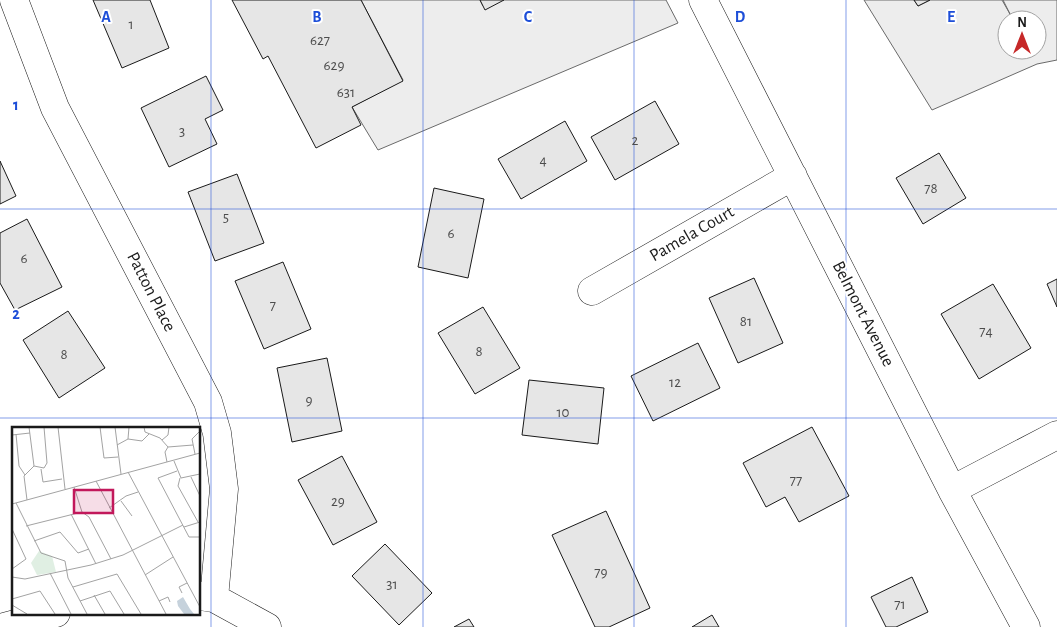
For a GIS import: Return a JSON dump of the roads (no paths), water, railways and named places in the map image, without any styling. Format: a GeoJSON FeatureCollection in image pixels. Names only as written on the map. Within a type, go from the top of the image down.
{"type":"FeatureCollection","features":[{"type":"Feature","properties":{"kind":"street","name":"Patton Place"},"geometry":{"type":"LineString","coordinates":[[14,0],[55,108],[208,402],[217,433],[224,489],[207,597]]}},
{"type":"Feature","properties":{"kind":"street","name":"Belmont Avenue"},"geometry":{"type":"LineString","coordinates":[[703,0],[952,490],[1026,627]]}},
{"type":"Feature","properties":{"kind":"street","name":"Pamela Court"},"geometry":{"type":"LineString","coordinates":[[592,291],[792,176]]}},
{"type":"Feature","properties":{"kind":"street"},"geometry":{"type":"LineString","coordinates":[[952,490],[1057,435]]}},
{"type":"Feature","properties":{"kind":"street"},"geometry":{"type":"LineString","coordinates":[[207,597],[268,627]]}},
{"type":"Feature","properties":{"kind":"street"},"geometry":{"type":"LineString","coordinates":[[4,627],[52,614]]}}]}
